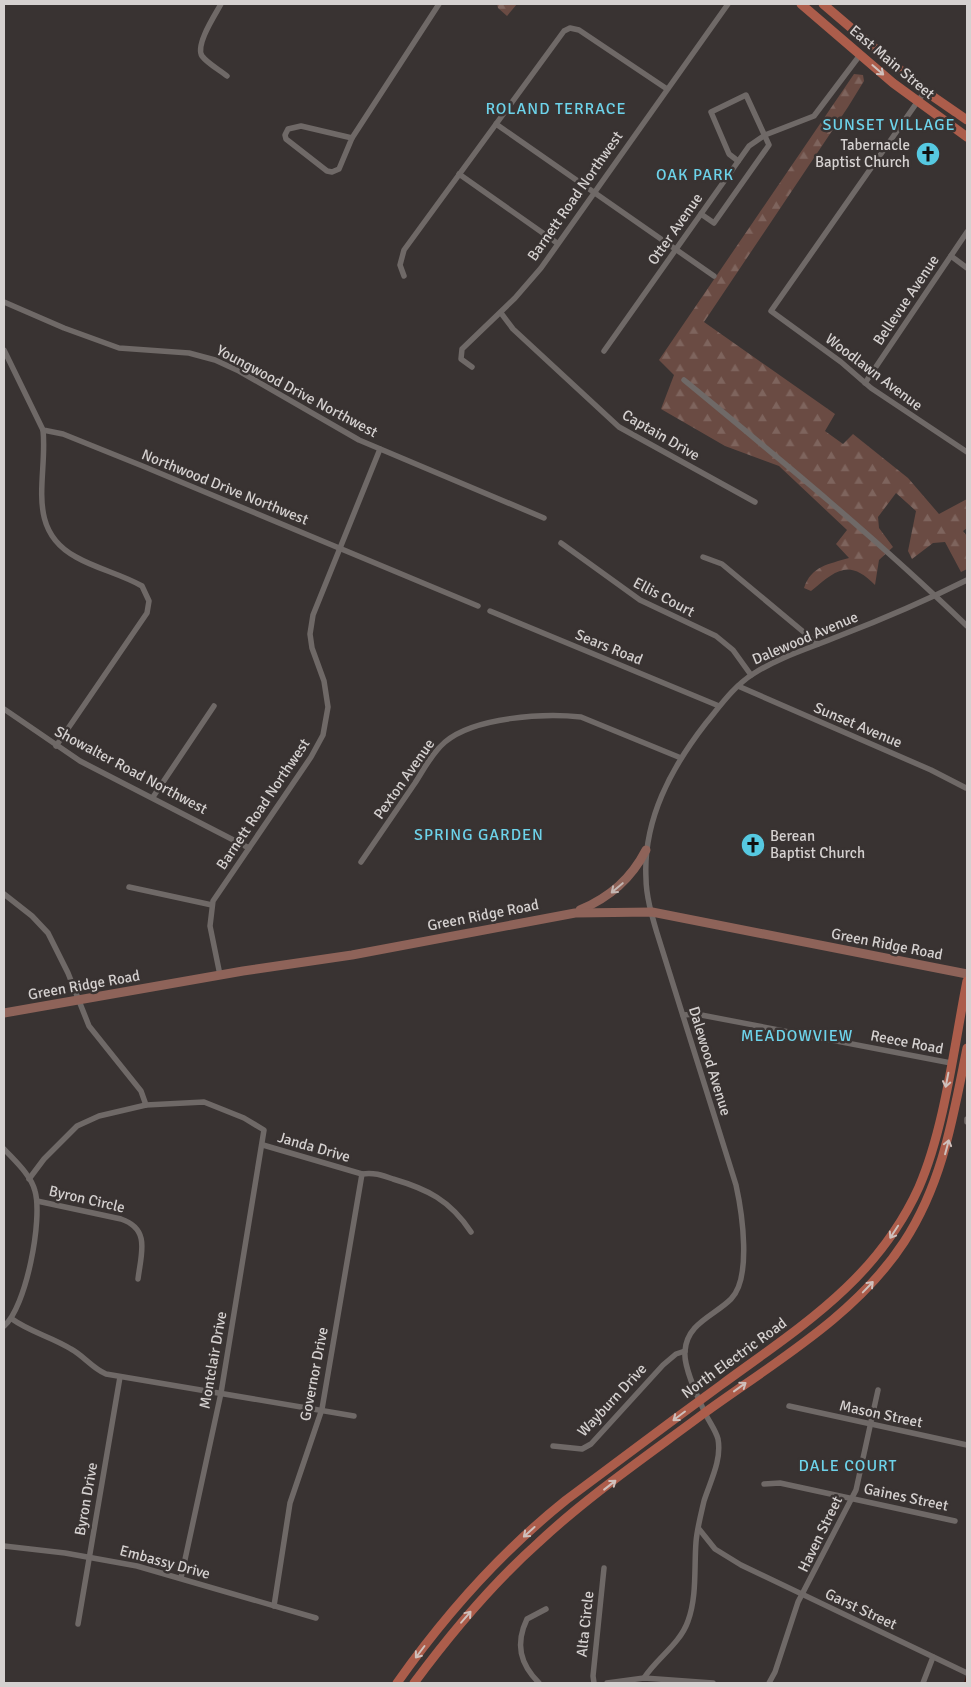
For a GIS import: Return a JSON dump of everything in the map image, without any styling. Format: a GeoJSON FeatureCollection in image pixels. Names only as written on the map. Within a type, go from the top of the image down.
{"type":"FeatureCollection","features":[{"type":"Feature","properties":{"kind":"main road","name":"East Main Street"},"geometry":{"type":"LineString","coordinates":[[802,4],[917,102],[967,137]]}},
{"type":"Feature","properties":{"kind":"main road","name":"East Main Street"},"geometry":{"type":"LineString","coordinates":[[823,4],[925,91],[967,120]]}},
{"type":"Feature","properties":{"kind":"main road","name":"North Electric Road"},"geometry":{"type":"LineString","coordinates":[[399,1681],[454,1609],[528,1533],[566,1500],[827,1307],[857,1280],[880,1252],[910,1204],[926,1169],[936,1138],[967,981]]}},
{"type":"Feature","properties":{"kind":"main road","name":"North Electric Road"},"geometry":{"type":"LineString","coordinates":[[412,1683],[461,1622],[539,1541],[705,1413],[842,1312],[868,1288],[893,1258],[917,1220],[936,1180],[950,1135],[965,1068],[967,1048]]}},
{"type":"Feature","properties":{"kind":"street"},"geometry":{"type":"LineString","coordinates":[[221,4],[201,43],[200,52],[204,58],[227,76]]}},
{"type":"Feature","properties":{"kind":"street"},"geometry":{"type":"LineString","coordinates":[[352,138],[310,127],[291,128],[285,135],[293,145],[327,171],[332,172],[339,169],[352,138],[439,4]]}},
{"type":"Feature","properties":{"kind":"street","name":"Barnett Road Northwest"},"geometry":{"type":"LineString","coordinates":[[472,366],[462,359],[462,350],[528,284],[728,4]]}},
{"type":"Feature","properties":{"kind":"street"},"geometry":{"type":"LineString","coordinates":[[404,276],[400,265],[404,250],[564,31],[570,28],[579,30],[667,89]]}},
{"type":"Feature","properties":{"kind":"street","name":"Otter Avenue"},"geometry":{"type":"LineString","coordinates":[[604,351],[749,146],[764,135],[807,119],[819,111],[860,55]]}},
{"type":"Feature","properties":{"kind":"street"},"geometry":{"type":"LineString","coordinates":[[917,102],[925,91]]}},
{"type":"Feature","properties":{"kind":"street"},"geometry":{"type":"LineString","coordinates":[[701,214],[714,223],[769,145],[746,95],[712,110],[711,114],[729,154],[738,161]]}},
{"type":"Feature","properties":{"kind":"street","name":"Woodlawn Avenue"},"geometry":{"type":"LineString","coordinates":[[917,102],[771,314],[842,362],[865,383],[967,452]]}},
{"type":"Feature","properties":{"kind":"street"},"geometry":{"type":"LineString","coordinates":[[496,124],[714,276]]}},
{"type":"Feature","properties":{"kind":"street"},"geometry":{"type":"LineString","coordinates":[[460,174],[558,243]]}},
{"type":"Feature","properties":{"kind":"street","name":"Bellevue Avenue"},"geometry":{"type":"LineString","coordinates":[[865,383],[967,232]]}},
{"type":"Feature","properties":{"kind":"street"},"geometry":{"type":"LineString","coordinates":[[951,256],[967,268]]}},
{"type":"Feature","properties":{"kind":"street","name":"Youngwood Drive Northwest"},"geometry":{"type":"LineString","coordinates":[[4,302],[72,331],[119,348],[189,353],[215,360],[247,376],[337,429],[544,518]]}},
{"type":"Feature","properties":{"kind":"street","name":"Captain Drive"},"geometry":{"type":"LineString","coordinates":[[501,313],[513,329],[619,427],[755,502]]}},
{"type":"Feature","properties":{"kind":"street"},"geometry":{"type":"LineString","coordinates":[[4,350],[44,430],[42,502],[47,530],[58,545],[77,558],[142,586],[149,601],[147,613],[56,746]]}},
{"type":"Feature","properties":{"kind":"street"},"geometry":{"type":"LineString","coordinates":[[684,380],[821,494],[967,626]]}},
{"type":"Feature","properties":{"kind":"street","name":"Northwood Drive Northwest"},"geometry":{"type":"LineString","coordinates":[[44,430],[63,434],[478,606]]}},
{"type":"Feature","properties":{"kind":"street","name":"Barnett Road Northwest"},"geometry":{"type":"LineString","coordinates":[[220,975],[210,926],[212,904],[311,757],[326,726],[327,694],[312,648],[311,629],[316,602],[380,449]]}},
{"type":"Feature","properties":{"kind":"street","name":"Ellis Court"},"geometry":{"type":"LineString","coordinates":[[561,543],[640,600],[716,636],[732,650],[751,675]]}},
{"type":"Feature","properties":{"kind":"street"},"geometry":{"type":"LineString","coordinates":[[703,557],[722,564],[818,644]]}},
{"type":"Feature","properties":{"kind":"street","name":"Dalewood Avenue"},"geometry":{"type":"LineString","coordinates":[[685,1351],[692,1331],[735,1294],[741,1276],[742,1217],[736,1185],[657,934],[646,887],[646,850],[653,819],[667,784],[681,758],[719,706],[751,675],[818,644],[936,596],[967,580]]}},
{"type":"Feature","properties":{"kind":"street","name":"Sears Road"},"geometry":{"type":"LineString","coordinates":[[490,611],[719,706]]}},
{"type":"Feature","properties":{"kind":"street","name":"Sunset Avenue"},"geometry":{"type":"LineString","coordinates":[[738,686],[931,770],[966,788]]}},
{"type":"Feature","properties":{"kind":"street"},"geometry":{"type":"LineString","coordinates":[[153,797],[214,706]]}},
{"type":"Feature","properties":{"kind":"street","name":"Showalter Road Northwest"},"geometry":{"type":"LineString","coordinates":[[4,709],[56,746],[249,848]]}},
{"type":"Feature","properties":{"kind":"street","name":"Pexton Avenue"},"geometry":{"type":"LineString","coordinates":[[361,862],[440,748],[455,735],[477,726],[501,720],[565,715],[581,717],[681,758]]}},
{"type":"Feature","properties":{"kind":"street"},"geometry":{"type":"LineString","coordinates":[[575,913],[593,905],[619,888],[635,869],[646,850]]}},
{"type":"Feature","properties":{"kind":"street"},"geometry":{"type":"LineString","coordinates":[[129,888],[212,904]]}},
{"type":"Feature","properties":{"kind":"street"},"geometry":{"type":"LineString","coordinates":[[4,894],[41,924],[48,933],[94,1035],[141,1091],[146,1105]]}},
{"type":"Feature","properties":{"kind":"street","name":"Green Ridge Road"},"geometry":{"type":"LineString","coordinates":[[4,1013],[220,975],[352,955],[575,913],[652,912],[967,974]]}},
{"type":"Feature","properties":{"kind":"street","name":"Reece Road"},"geometry":{"type":"LineString","coordinates":[[683,1015],[696,1014],[951,1063]]}},
{"type":"Feature","properties":{"kind":"street","name":"Janda Drive"},"geometry":{"type":"LineString","coordinates":[[29,1179],[44,1159],[77,1126],[99,1116],[146,1105],[196,1102],[215,1106],[263,1128],[265,1134],[263,1145],[362,1174],[376,1174],[429,1191],[461,1219],[471,1232]]}},
{"type":"Feature","properties":{"kind":"street","name":"Montclair Drive"},"geometry":{"type":"LineString","coordinates":[[182,1578],[221,1393],[263,1145]]}},
{"type":"Feature","properties":{"kind":"street"},"geometry":{"type":"LineString","coordinates":[[4,1148],[29,1179],[37,1201],[31,1265],[18,1306],[12,1319],[4,1326]]}},
{"type":"Feature","properties":{"kind":"street","name":"Governor Drive"},"geometry":{"type":"LineString","coordinates":[[274,1606],[290,1503],[322,1409],[362,1174]]}},
{"type":"Feature","properties":{"kind":"street","name":"Byron Circle"},"geometry":{"type":"LineString","coordinates":[[37,1201],[121,1219],[134,1224],[140,1233],[142,1243],[138,1279]]}},
{"type":"Feature","properties":{"kind":"street"},"geometry":{"type":"LineString","coordinates":[[12,1319],[32,1331],[72,1349],[99,1371],[120,1377],[322,1409],[354,1416]]}},
{"type":"Feature","properties":{"kind":"street"},"geometry":{"type":"LineString","coordinates":[[644,1678],[679,1637],[688,1620],[699,1529],[718,1455],[717,1438],[687,1366],[685,1351]]}},
{"type":"Feature","properties":{"kind":"street","name":"Wayburn Drive"},"geometry":{"type":"LineString","coordinates":[[553,1446],[582,1450],[591,1444],[663,1364],[676,1354],[685,1351]]}},
{"type":"Feature","properties":{"kind":"street","name":"Byron Drive"},"geometry":{"type":"LineString","coordinates":[[78,1624],[120,1377]]}},
{"type":"Feature","properties":{"kind":"street","name":"Haven Street"},"geometry":{"type":"LineString","coordinates":[[769,1683],[802,1595],[856,1490],[878,1390]]}},
{"type":"Feature","properties":{"kind":"street","name":"Mason Street"},"geometry":{"type":"LineString","coordinates":[[790,1406],[967,1445]]}},
{"type":"Feature","properties":{"kind":"street","name":"Gaines Street"},"geometry":{"type":"LineString","coordinates":[[764,1484],[780,1483],[955,1520]]}},
{"type":"Feature","properties":{"kind":"street","name":"Garst Street"},"geometry":{"type":"LineString","coordinates":[[699,1529],[708,1542],[725,1556],[802,1595],[967,1673]]}},
{"type":"Feature","properties":{"kind":"street","name":"Embassy Drive"},"geometry":{"type":"LineString","coordinates":[[4,1546],[89,1557],[138,1566],[316,1618]]}},
{"type":"Feature","properties":{"kind":"street","name":"Alta Circle"},"geometry":{"type":"LineString","coordinates":[[594,1683],[593,1676],[604,1568]]}},
{"type":"Feature","properties":{"kind":"street"},"geometry":{"type":"LineString","coordinates":[[539,1683],[524,1666],[520,1647],[527,1619],[546,1609]]}},
{"type":"Feature","properties":{"kind":"street"},"geometry":{"type":"LineString","coordinates":[[923,1683],[934,1657]]}},
{"type":"Feature","properties":{"kind":"street"},"geometry":{"type":"LineString","coordinates":[[607,1683],[644,1678],[713,1683]]}},
{"type":"Feature","properties":{"kind":"street"},"geometry":{"type":"LineString","coordinates":[[399,1681],[412,1683]]}},
{"type":"Feature","properties":{"kind":"green space"},"geometry":{"type":"Polygon","coordinates":[[[497,4],[517,4],[507,16],[498,8],[497,4]]]}},
{"type":"Feature","properties":{"kind":"green space"},"geometry":{"type":"Polygon","coordinates":[[[854,74],[863,75],[864,81],[704,322],[835,414],[825,431],[843,444],[853,434],[908,478],[939,514],[967,499],[967,528],[963,531],[967,536],[967,569],[961,572],[945,542],[933,543],[912,559],[908,551],[916,511],[896,493],[878,517],[879,528],[893,547],[879,560],[875,585],[866,577],[850,569],[835,573],[811,591],[804,588],[816,570],[828,564],[849,558],[836,544],[847,530],[779,466],[725,446],[661,409],[674,375],[659,360],[854,74]]]}},
{"type":"Feature","properties":{"kind":"waterway"},"geometry":{"type":"LineString","coordinates":[[965,1683],[967,1676]]}},
{"type":"Feature","properties":{"kind":"place","name":"Tabernacle Baptist Church"},"geometry":{"type":"Point","coordinates":[928,154]}},
{"type":"Feature","properties":{"kind":"place","name":"Berean Baptist Church"},"geometry":{"type":"Point","coordinates":[753,845]}},
{"type":"Feature","properties":{"kind":"district","name":"ROLAND TERRACE"},"geometry":{"type":"Point","coordinates":[556,108]}},
{"type":"Feature","properties":{"kind":"district","name":"SUNSET VILLAGE"},"geometry":{"type":"Point","coordinates":[889,124]}},
{"type":"Feature","properties":{"kind":"district","name":"OAK PARK"},"geometry":{"type":"Point","coordinates":[695,174]}},
{"type":"Feature","properties":{"kind":"district","name":"SPRING GARDEN"},"geometry":{"type":"Point","coordinates":[479,834]}},
{"type":"Feature","properties":{"kind":"district","name":"MEADOWVIEW"},"geometry":{"type":"Point","coordinates":[797,1035]}},
{"type":"Feature","properties":{"kind":"district","name":"DALE COURT"},"geometry":{"type":"Point","coordinates":[848,1465]}}]}
